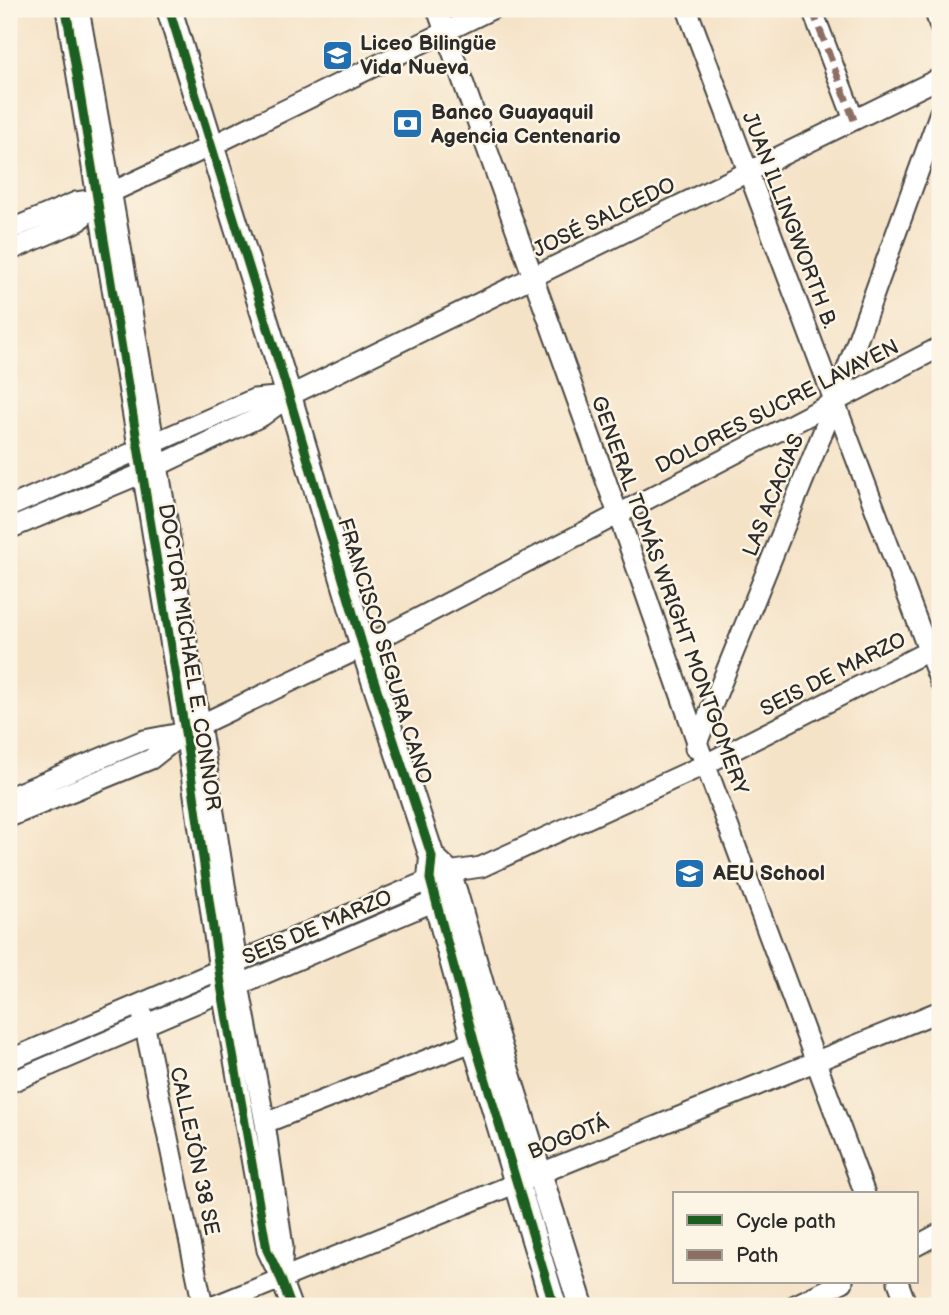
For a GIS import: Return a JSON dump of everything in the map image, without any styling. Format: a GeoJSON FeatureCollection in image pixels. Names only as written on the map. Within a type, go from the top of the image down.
{"type":"FeatureCollection","features":[{"type":"Feature","properties":{"kind":"street","name":"DOCTOR MICHAEL E. CONNOR"},"geometry":{"type":"LineString","coordinates":[[66,9],[104,196]]}},
{"type":"Feature","properties":{"kind":"street","name":"DOCTOR MICHAEL E. CONNOR"},"geometry":{"type":"LineString","coordinates":[[79,9],[104,196],[192,728],[267,1250],[291,1306]]}},
{"type":"Feature","properties":{"kind":"street","name":"FRANCISCO SEGURA CANO"},"geometry":{"type":"LineString","coordinates":[[169,9],[289,396],[363,647],[440,880],[529,1177],[581,1306]]}},
{"type":"Feature","properties":{"kind":"street","name":"GENERAL TOMÁS WRIGHT MONTGOMERY"},"geometry":{"type":"LineString","coordinates":[[437,9],[697,742],[864,1192]]}},
{"type":"Feature","properties":{"kind":"street"},"geometry":{"type":"LineString","coordinates":[[9,230],[76,202],[104,196],[492,9]]}},
{"type":"Feature","properties":{"kind":"street","name":"JUAN ILLINGWORTH B."},"geometry":{"type":"LineString","coordinates":[[687,9],[835,402],[934,648],[940,682]]}},
{"type":"Feature","properties":{"kind":"street"},"geometry":{"type":"LineString","coordinates":[[812,9],[854,120]]}},
{"type":"Feature","properties":{"kind":"street"},"geometry":{"type":"LineString","coordinates":[[934,9],[940,27]]}},
{"type":"Feature","properties":{"kind":"street","name":"JOSÉ SALCEDO"},"geometry":{"type":"LineString","coordinates":[[9,529],[150,470],[262,415],[289,396],[940,78]]}},
{"type":"Feature","properties":{"kind":"street","name":"LAS ACACIAS"},"geometry":{"type":"LineString","coordinates":[[684,774],[835,402],[940,112]]}},
{"type":"Feature","properties":{"kind":"street"},"geometry":{"type":"LineString","coordinates":[[9,251],[79,220],[104,196]]}},
{"type":"Feature","properties":{"kind":"street","name":"DOLORES SUCRE LAVAYEN"},"geometry":{"type":"LineString","coordinates":[[9,797],[144,740],[192,728],[363,647],[940,347]]}},
{"type":"Feature","properties":{"kind":"street","name":"JOSÉ SALCEDO"},"geometry":{"type":"LineString","coordinates":[[9,507],[254,399],[289,396]]}},
{"type":"Feature","properties":{"kind":"street","name":"SEIS DE MARZO"},"geometry":{"type":"LineString","coordinates":[[13,1082],[228,967],[440,880],[481,867],[706,764],[934,648]]}},
{"type":"Feature","properties":{"kind":"street","name":"DOLORES SUCRE LAVAYEN"},"geometry":{"type":"LineString","coordinates":[[9,817],[151,759],[192,728]]}},
{"type":"Feature","properties":{"kind":"street","name":"SEIS DE MARZO"},"geometry":{"type":"LineString","coordinates":[[10,1059],[230,988],[440,880]]}},
{"type":"Feature","properties":{"kind":"street","name":"DOCTOR MICHAEL E. CONNOR"},"geometry":{"type":"LineString","coordinates":[[230,988],[265,1123],[283,1247],[281,1279]]}},
{"type":"Feature","properties":{"kind":"street","name":"BOGOTÁ"},"geometry":{"type":"LineString","coordinates":[[214,1306],[940,1011]]}},
{"type":"Feature","properties":{"kind":"street","name":"CALLEJÓN 38 SE"},"geometry":{"type":"LineString","coordinates":[[143,1014],[203,1306]]}},
{"type":"Feature","properties":{"kind":"street"},"geometry":{"type":"LineString","coordinates":[[265,1123],[485,1037]]}},
{"type":"Feature","properties":{"kind":"street"},"geometry":{"type":"LineString","coordinates":[[10,1059],[13,1082]]}},
{"type":"Feature","properties":{"kind":"street","name":"FRANCISCO SEGURA CANO"},"geometry":{"type":"LineString","coordinates":[[529,1177],[554,1306]]}},
{"type":"Feature","properties":{"kind":"street"},"geometry":{"type":"LineString","coordinates":[[918,1245],[940,1233]]}},
{"type":"Feature","properties":{"kind":"street"},"geometry":{"type":"LineString","coordinates":[[793,1306],[839,1284]]}},
{"type":"Feature","properties":{"kind":"street"},"geometry":{"type":"LineString","coordinates":[[899,1284],[907,1306]]}},
{"type":"Feature","properties":{"kind":"marked path"},"geometry":{"type":"LineString","coordinates":[[812,9],[854,120]]}},
{"type":"Feature","properties":{"kind":"cycle path"},"geometry":{"type":"LineString","coordinates":[[66,9],[185,732],[222,991],[267,1250],[291,1306]]}},
{"type":"Feature","properties":{"kind":"cycle path"},"geometry":{"type":"LineString","coordinates":[[169,9],[289,396],[363,647],[432,857],[430,879],[474,1041],[554,1306]]}},
{"type":"Feature","properties":{"kind":"place","name":"Liceo Bilingüe Vida Nueva"},"geometry":{"type":"Point","coordinates":[337,55]}},
{"type":"Feature","properties":{"kind":"place","name":"Banco Guayaquil Agencia Centenario"},"geometry":{"type":"Point","coordinates":[408,124]}},
{"type":"Feature","properties":{"kind":"place","name":"AEU School"},"geometry":{"type":"Point","coordinates":[690,873]}}]}
